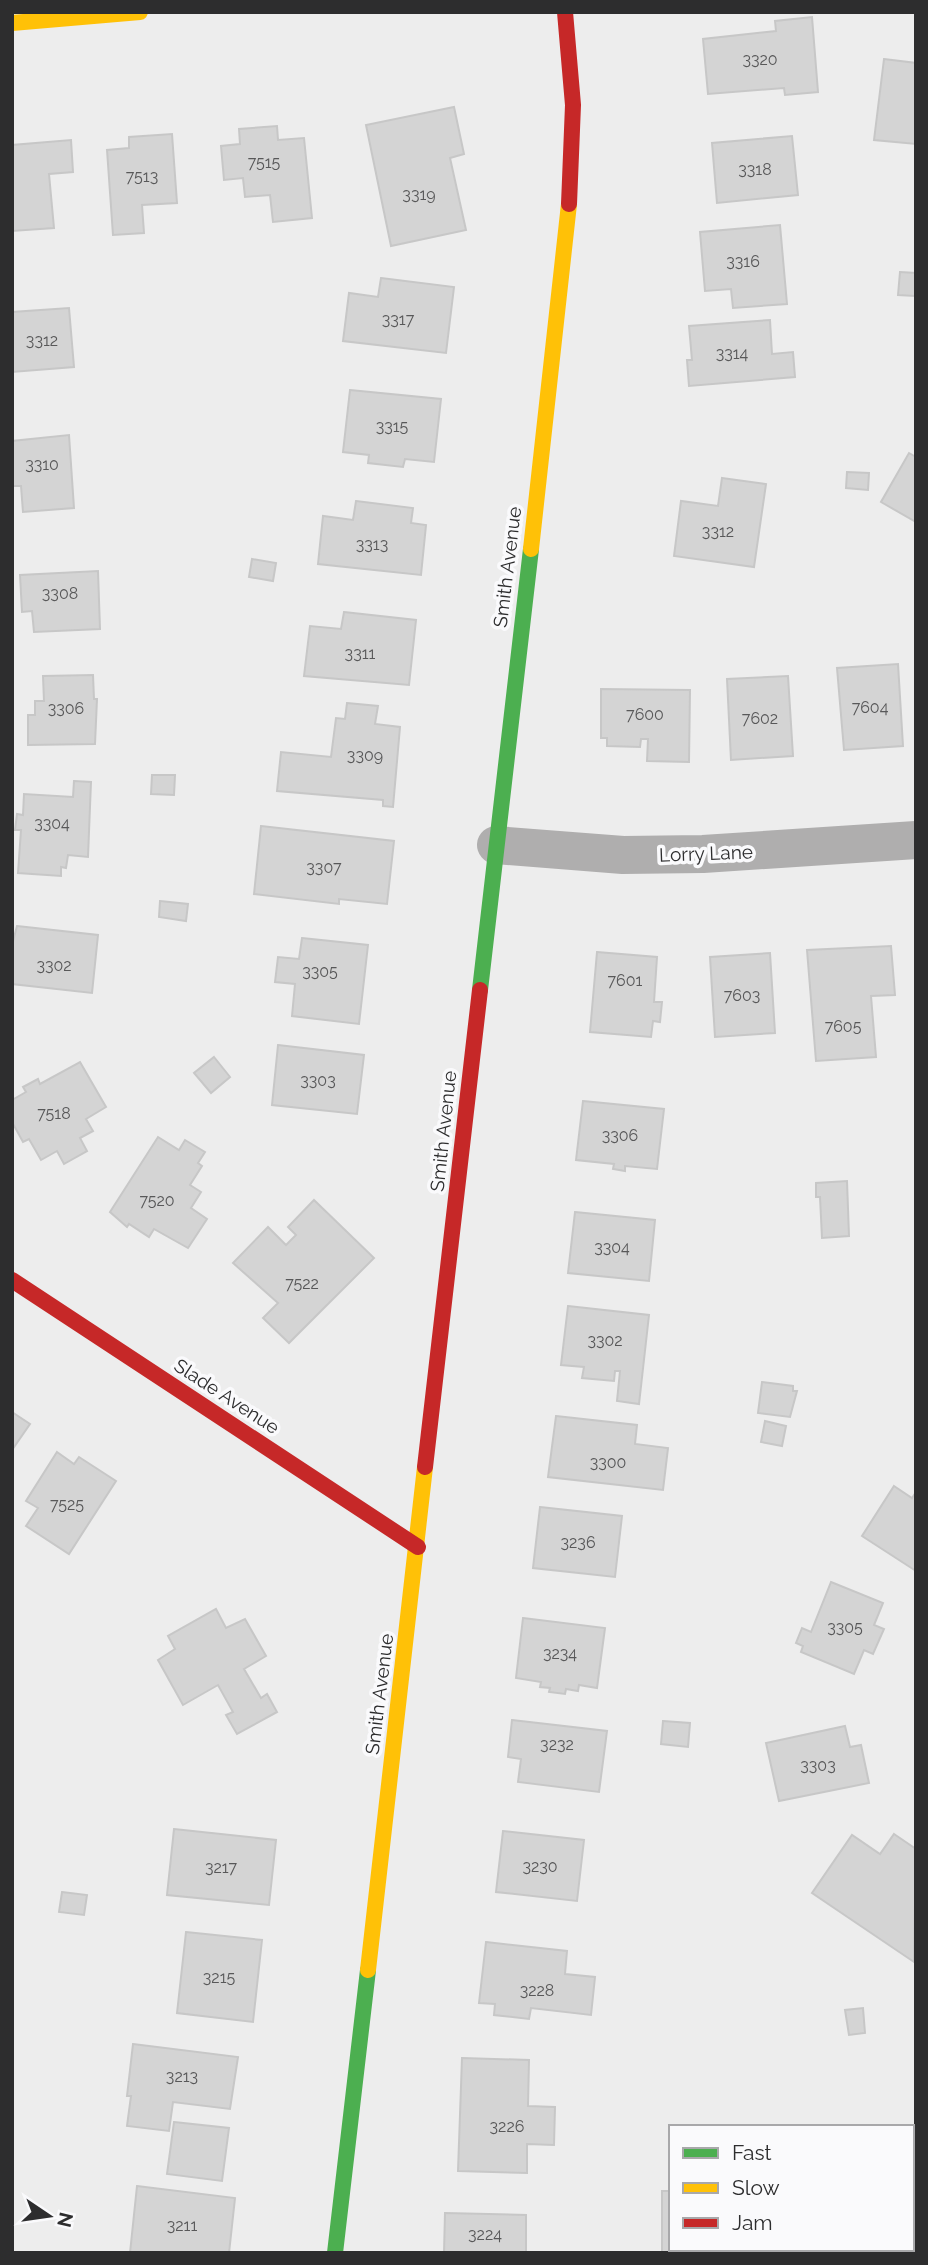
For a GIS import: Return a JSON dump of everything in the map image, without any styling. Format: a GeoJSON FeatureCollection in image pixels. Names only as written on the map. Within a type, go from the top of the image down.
{"type":"FeatureCollection","features":[{"type":"Feature","properties":{"kind":"main road"},"geometry":{"type":"LineString","coordinates":[[12,23],[140,12]]}},
{"type":"Feature","properties":{"kind":"main road","name":"Smith Avenue"},"geometry":{"type":"LineString","coordinates":[[335,2253],[418,1547],[571,187],[573,105],[565,12]]}},
{"type":"Feature","properties":{"kind":"main road","name":"Slade Avenue"},"geometry":{"type":"LineString","coordinates":[[12,1280],[418,1547]]}},
{"type":"Feature","properties":{"kind":"street","name":"Lorry Lane"},"geometry":{"type":"LineString","coordinates":[[496,845],[623,855],[689,855],[916,840]]}},
{"type":"Feature","properties":{"kind":"building"},"geometry":{"type":"Polygon","coordinates":[[[812,17],[818,92],[785,95],[784,88],[708,94],[703,39],[776,31],[775,21],[812,17]]]}},
{"type":"Feature","properties":{"kind":"building"},"geometry":{"type":"Polygon","coordinates":[[[884,59],[916,63],[916,144],[874,140],[884,59]]]}},
{"type":"Feature","properties":{"kind":"building"},"geometry":{"type":"Polygon","coordinates":[[[454,107],[464,154],[450,158],[466,230],[391,246],[366,125],[454,107]]]}},
{"type":"Feature","properties":{"kind":"building"},"geometry":{"type":"Polygon","coordinates":[[[277,126],[278,140],[304,138],[312,218],[273,222],[270,195],[245,197],[243,178],[224,180],[221,146],[240,144],[239,129],[277,126]]]}},
{"type":"Feature","properties":{"kind":"building"},"geometry":{"type":"Polygon","coordinates":[[[172,134],[177,203],[142,205],[144,233],[113,235],[107,150],[129,148],[129,137],[172,134]]]}},
{"type":"Feature","properties":{"kind":"building"},"geometry":{"type":"Polygon","coordinates":[[[792,136],[798,195],[717,203],[712,143],[792,136]]]}},
{"type":"Feature","properties":{"kind":"building"},"geometry":{"type":"Polygon","coordinates":[[[71,140],[73,172],[49,174],[54,228],[12,231],[12,145],[71,140]]]}},
{"type":"Feature","properties":{"kind":"building"},"geometry":{"type":"Polygon","coordinates":[[[780,225],[787,304],[733,308],[731,289],[705,291],[700,232],[780,225]]]}},
{"type":"Feature","properties":{"kind":"building"},"geometry":{"type":"Polygon","coordinates":[[[900,272],[916,273],[915,296],[898,295],[900,272]]]}},
{"type":"Feature","properties":{"kind":"building"},"geometry":{"type":"Polygon","coordinates":[[[381,278],[454,287],[446,353],[343,341],[349,293],[378,297],[381,278]]]}},
{"type":"Feature","properties":{"kind":"building"},"geometry":{"type":"Polygon","coordinates":[[[69,308],[74,367],[12,372],[12,312],[69,308]]]}},
{"type":"Feature","properties":{"kind":"building"},"geometry":{"type":"Polygon","coordinates":[[[770,320],[772,354],[793,352],[795,377],[689,386],[687,360],[692,360],[689,326],[770,320]]]}},
{"type":"Feature","properties":{"kind":"building"},"geometry":{"type":"Polygon","coordinates":[[[350,390],[441,399],[434,462],[405,459],[403,467],[368,463],[369,455],[343,452],[350,390]]]}},
{"type":"Feature","properties":{"kind":"building"},"geometry":{"type":"Polygon","coordinates":[[[69,435],[74,508],[23,512],[21,486],[12,486],[12,441],[69,435]]]}},
{"type":"Feature","properties":{"kind":"building"},"geometry":{"type":"Polygon","coordinates":[[[909,453],[916,457],[916,522],[881,502],[909,453]]]}},
{"type":"Feature","properties":{"kind":"building"},"geometry":{"type":"Polygon","coordinates":[[[847,472],[869,473],[868,490],[846,488],[847,472]]]}},
{"type":"Feature","properties":{"kind":"building"},"geometry":{"type":"Polygon","coordinates":[[[722,478],[766,484],[754,567],[674,556],[681,501],[718,506],[722,478]]]}},
{"type":"Feature","properties":{"kind":"building"},"geometry":{"type":"Polygon","coordinates":[[[356,501],[413,508],[411,523],[426,525],[421,575],[318,564],[323,516],[353,520],[356,501]]]}},
{"type":"Feature","properties":{"kind":"building"},"geometry":{"type":"Polygon","coordinates":[[[252,559],[276,563],[273,581],[249,577],[252,559]]]}},
{"type":"Feature","properties":{"kind":"building"},"geometry":{"type":"Polygon","coordinates":[[[98,571],[100,629],[34,632],[32,611],[22,612],[20,575],[98,571]]]}},
{"type":"Feature","properties":{"kind":"building"},"geometry":{"type":"Polygon","coordinates":[[[344,612],[416,620],[409,685],[304,676],[310,626],[341,629],[344,612]]]}},
{"type":"Feature","properties":{"kind":"building"},"geometry":{"type":"Polygon","coordinates":[[[898,664],[903,746],[844,750],[837,668],[898,664]]]}},
{"type":"Feature","properties":{"kind":"building"},"geometry":{"type":"Polygon","coordinates":[[[93,675],[94,699],[97,699],[95,744],[28,745],[28,715],[35,715],[35,701],[44,701],[43,676],[93,675]]]}},
{"type":"Feature","properties":{"kind":"building"},"geometry":{"type":"Polygon","coordinates":[[[788,676],[793,756],[731,760],[727,679],[788,676]]]}},
{"type":"Feature","properties":{"kind":"building"},"geometry":{"type":"Polygon","coordinates":[[[601,689],[690,690],[689,762],[647,761],[648,739],[641,739],[640,747],[607,746],[607,738],[601,738],[601,689]]]}},
{"type":"Feature","properties":{"kind":"building"},"geometry":{"type":"Polygon","coordinates":[[[347,703],[378,706],[375,724],[400,727],[393,807],[383,806],[383,800],[277,791],[281,752],[331,757],[336,718],[345,719],[347,703]]]}},
{"type":"Feature","properties":{"kind":"building"},"geometry":{"type":"Polygon","coordinates":[[[152,775],[175,775],[174,795],[151,794],[152,775]]]}},
{"type":"Feature","properties":{"kind":"building"},"geometry":{"type":"Polygon","coordinates":[[[74,781],[91,782],[88,857],[68,855],[66,868],[61,867],[61,876],[18,873],[21,830],[15,830],[17,814],[23,815],[24,794],[73,797],[74,781]]]}},
{"type":"Feature","properties":{"kind":"building"},"geometry":{"type":"Polygon","coordinates":[[[261,826],[394,841],[387,904],[339,899],[339,904],[254,894],[261,826]]]}},
{"type":"Feature","properties":{"kind":"building"},"geometry":{"type":"Polygon","coordinates":[[[160,901],[188,904],[186,921],[159,917],[160,901]]]}},
{"type":"Feature","properties":{"kind":"building"},"geometry":{"type":"Polygon","coordinates":[[[17,926],[98,935],[92,993],[12,984],[12,945],[17,926]]]}},
{"type":"Feature","properties":{"kind":"building"},"geometry":{"type":"Polygon","coordinates":[[[302,938],[368,945],[359,1024],[292,1016],[295,984],[275,982],[278,957],[299,959],[302,938]]]}},
{"type":"Feature","properties":{"kind":"building"},"geometry":{"type":"Polygon","coordinates":[[[891,946],[895,995],[871,996],[876,1057],[816,1061],[807,950],[891,946]]]}},
{"type":"Feature","properties":{"kind":"building"},"geometry":{"type":"Polygon","coordinates":[[[597,952],[657,957],[654,1002],[662,1002],[660,1022],[653,1021],[651,1037],[590,1032],[597,952]]]}},
{"type":"Feature","properties":{"kind":"building"},"geometry":{"type":"Polygon","coordinates":[[[770,953],[775,1033],[715,1037],[710,957],[770,953]]]}},
{"type":"Feature","properties":{"kind":"building"},"geometry":{"type":"Polygon","coordinates":[[[278,1045],[364,1055],[357,1114],[272,1105],[278,1045]]]}},
{"type":"Feature","properties":{"kind":"building"},"geometry":{"type":"Polygon","coordinates":[[[214,1057],[230,1077],[211,1093],[194,1073],[214,1057]]]}},
{"type":"Feature","properties":{"kind":"building"},"geometry":{"type":"Polygon","coordinates":[[[80,1062],[106,1107],[86,1119],[93,1131],[80,1138],[87,1151],[64,1164],[57,1151],[41,1160],[29,1139],[23,1142],[12,1122],[12,1100],[26,1092],[23,1087],[38,1079],[40,1084],[80,1062]]]}},
{"type":"Feature","properties":{"kind":"building"},"geometry":{"type":"Polygon","coordinates":[[[583,1101],[664,1109],[657,1169],[625,1166],[625,1171],[613,1169],[614,1164],[576,1160],[583,1101]]]}},
{"type":"Feature","properties":{"kind":"building"},"geometry":{"type":"Polygon","coordinates":[[[158,1137],[179,1150],[185,1140],[205,1152],[198,1163],[202,1166],[190,1185],[201,1192],[191,1208],[207,1219],[188,1248],[154,1229],[149,1237],[129,1224],[127,1227],[110,1212],[158,1137]]]}},
{"type":"Feature","properties":{"kind":"building"},"geometry":{"type":"Polygon","coordinates":[[[847,1181],[849,1236],[822,1238],[820,1197],[816,1197],[816,1183],[847,1181]]]}},
{"type":"Feature","properties":{"kind":"building"},"geometry":{"type":"Polygon","coordinates":[[[314,1200],[374,1258],[289,1343],[263,1318],[278,1303],[233,1263],[268,1227],[286,1245],[296,1235],[288,1227],[314,1200]]]}},
{"type":"Feature","properties":{"kind":"building"},"geometry":{"type":"Polygon","coordinates":[[[575,1212],[655,1220],[649,1281],[568,1273],[575,1212]]]}},
{"type":"Feature","properties":{"kind":"building"},"geometry":{"type":"Polygon","coordinates":[[[568,1306],[649,1315],[639,1404],[617,1401],[620,1371],[615,1371],[614,1381],[582,1378],[584,1367],[561,1365],[568,1306]]]}},
{"type":"Feature","properties":{"kind":"building"},"geometry":{"type":"Polygon","coordinates":[[[762,1382],[793,1386],[793,1391],[797,1391],[790,1417],[758,1413],[762,1382]]]}},
{"type":"Feature","properties":{"kind":"building"},"geometry":{"type":"Polygon","coordinates":[[[12,1412],[30,1424],[12,1450],[12,1412]]]}},
{"type":"Feature","properties":{"kind":"building"},"geometry":{"type":"Polygon","coordinates":[[[556,1416],[637,1425],[635,1444],[668,1448],[663,1490],[548,1477],[556,1416]]]}},
{"type":"Feature","properties":{"kind":"building"},"geometry":{"type":"Polygon","coordinates":[[[765,1421],[786,1426],[782,1446],[761,1442],[765,1421]]]}},
{"type":"Feature","properties":{"kind":"building"},"geometry":{"type":"Polygon","coordinates":[[[57,1452],[74,1464],[79,1457],[116,1481],[69,1554],[26,1526],[38,1508],[26,1501],[57,1452]]]}},
{"type":"Feature","properties":{"kind":"building"},"geometry":{"type":"Polygon","coordinates":[[[894,1486],[912,1498],[916,1492],[916,1571],[862,1536],[894,1486]]]}},
{"type":"Feature","properties":{"kind":"building"},"geometry":{"type":"Polygon","coordinates":[[[540,1507],[622,1516],[615,1577],[533,1568],[540,1507]]]}},
{"type":"Feature","properties":{"kind":"building"},"geometry":{"type":"Polygon","coordinates":[[[831,1582],[883,1603],[874,1625],[884,1629],[873,1654],[864,1650],[854,1674],[801,1652],[803,1646],[796,1643],[802,1628],[811,1632],[831,1582]]]}},
{"type":"Feature","properties":{"kind":"building"},"geometry":{"type":"Polygon","coordinates":[[[216,1609],[226,1628],[245,1619],[266,1656],[244,1669],[261,1698],[267,1694],[277,1712],[237,1734],[226,1715],[233,1712],[218,1685],[183,1705],[158,1660],[175,1649],[168,1636],[216,1609]]]}},
{"type":"Feature","properties":{"kind":"building"},"geometry":{"type":"Polygon","coordinates":[[[523,1618],[605,1628],[597,1688],[579,1685],[578,1691],[566,1689],[565,1694],[549,1692],[550,1688],[540,1687],[541,1682],[516,1678],[523,1618]]]}},
{"type":"Feature","properties":{"kind":"building"},"geometry":{"type":"Polygon","coordinates":[[[512,1720],[607,1731],[599,1792],[518,1782],[521,1759],[508,1757],[512,1720]]]}},
{"type":"Feature","properties":{"kind":"building"},"geometry":{"type":"Polygon","coordinates":[[[663,1721],[690,1723],[688,1747],[661,1744],[663,1721]]]}},
{"type":"Feature","properties":{"kind":"building"},"geometry":{"type":"Polygon","coordinates":[[[845,1726],[850,1747],[861,1745],[869,1783],[779,1801],[766,1743],[845,1726]]]}},
{"type":"Feature","properties":{"kind":"building"},"geometry":{"type":"Polygon","coordinates":[[[174,1829],[276,1840],[269,1905],[167,1895],[174,1829]]]}},
{"type":"Feature","properties":{"kind":"building"},"geometry":{"type":"Polygon","coordinates":[[[503,1831],[584,1840],[577,1901],[496,1892],[503,1831]]]}},
{"type":"Feature","properties":{"kind":"building"},"geometry":{"type":"Polygon","coordinates":[[[894,1834],[916,1849],[914,1962],[812,1893],[852,1835],[880,1854],[894,1834]]]}},
{"type":"Feature","properties":{"kind":"building"},"geometry":{"type":"Polygon","coordinates":[[[62,1892],[87,1895],[84,1915],[59,1912],[62,1892]]]}},
{"type":"Feature","properties":{"kind":"building"},"geometry":{"type":"Polygon","coordinates":[[[186,1932],[262,1940],[253,2022],[177,2013],[186,1932]]]}},
{"type":"Feature","properties":{"kind":"building"},"geometry":{"type":"Polygon","coordinates":[[[486,1942],[567,1951],[565,1974],[595,1977],[591,2015],[531,2008],[529,2019],[494,2015],[495,2004],[479,2003],[486,1942]]]}},
{"type":"Feature","properties":{"kind":"building"},"geometry":{"type":"Polygon","coordinates":[[[863,2008],[865,2033],[849,2035],[845,2010],[863,2008]]]}},
{"type":"Feature","properties":{"kind":"building"},"geometry":{"type":"Polygon","coordinates":[[[133,2044],[238,2057],[230,2109],[173,2102],[169,2131],[127,2126],[131,2096],[127,2096],[133,2044]]]}},
{"type":"Feature","properties":{"kind":"building"},"geometry":{"type":"Polygon","coordinates":[[[462,2058],[529,2060],[528,2106],[555,2107],[554,2145],[527,2144],[527,2173],[458,2171],[462,2058]]]}},
{"type":"Feature","properties":{"kind":"building"},"geometry":{"type":"Polygon","coordinates":[[[174,2122],[229,2128],[222,2181],[167,2174],[174,2122]]]}},
{"type":"Feature","properties":{"kind":"building"},"geometry":{"type":"Polygon","coordinates":[[[916,2185],[916,2253],[903,2253],[914,2251],[916,2185]]]}},
{"type":"Feature","properties":{"kind":"building"},"geometry":{"type":"Polygon","coordinates":[[[137,2186],[235,2198],[229,2253],[130,2253],[137,2186]]]}},
{"type":"Feature","properties":{"kind":"building"},"geometry":{"type":"Polygon","coordinates":[[[662,2191],[669,2191],[669,2251],[754,2251],[754,2253],[662,2253],[662,2191]]]}},
{"type":"Feature","properties":{"kind":"building"},"geometry":{"type":"Polygon","coordinates":[[[445,2213],[526,2215],[526,2253],[444,2253],[445,2213]]]}},
{"type":"Feature","properties":{"kind":"building"},"geometry":{"type":"Polygon","coordinates":[[[783,2251],[876,2251],[876,2253],[783,2251]]]}},
{"type":"Feature","properties":{"kind":"traffic: fast"},"geometry":{"type":"LineString","coordinates":[[480,990],[531,549]]}},
{"type":"Feature","properties":{"kind":"traffic: fast"},"geometry":{"type":"LineString","coordinates":[[335,2253],[368,1970]]}},
{"type":"Feature","properties":{"kind":"traffic: slow"},"geometry":{"type":"LineString","coordinates":[[12,23],[140,12]]}},
{"type":"Feature","properties":{"kind":"traffic: slow"},"geometry":{"type":"LineString","coordinates":[[531,549],[569,204]]}},
{"type":"Feature","properties":{"kind":"traffic: slow"},"geometry":{"type":"LineString","coordinates":[[368,1970],[425,1467]]}},
{"type":"Feature","properties":{"kind":"traffic: jam"},"geometry":{"type":"LineString","coordinates":[[565,12],[573,105],[569,204]]}},
{"type":"Feature","properties":{"kind":"traffic: jam"},"geometry":{"type":"LineString","coordinates":[[425,1467],[480,990]]}},
{"type":"Feature","properties":{"kind":"traffic: jam"},"geometry":{"type":"LineString","coordinates":[[12,1280],[418,1547]]}}]}
